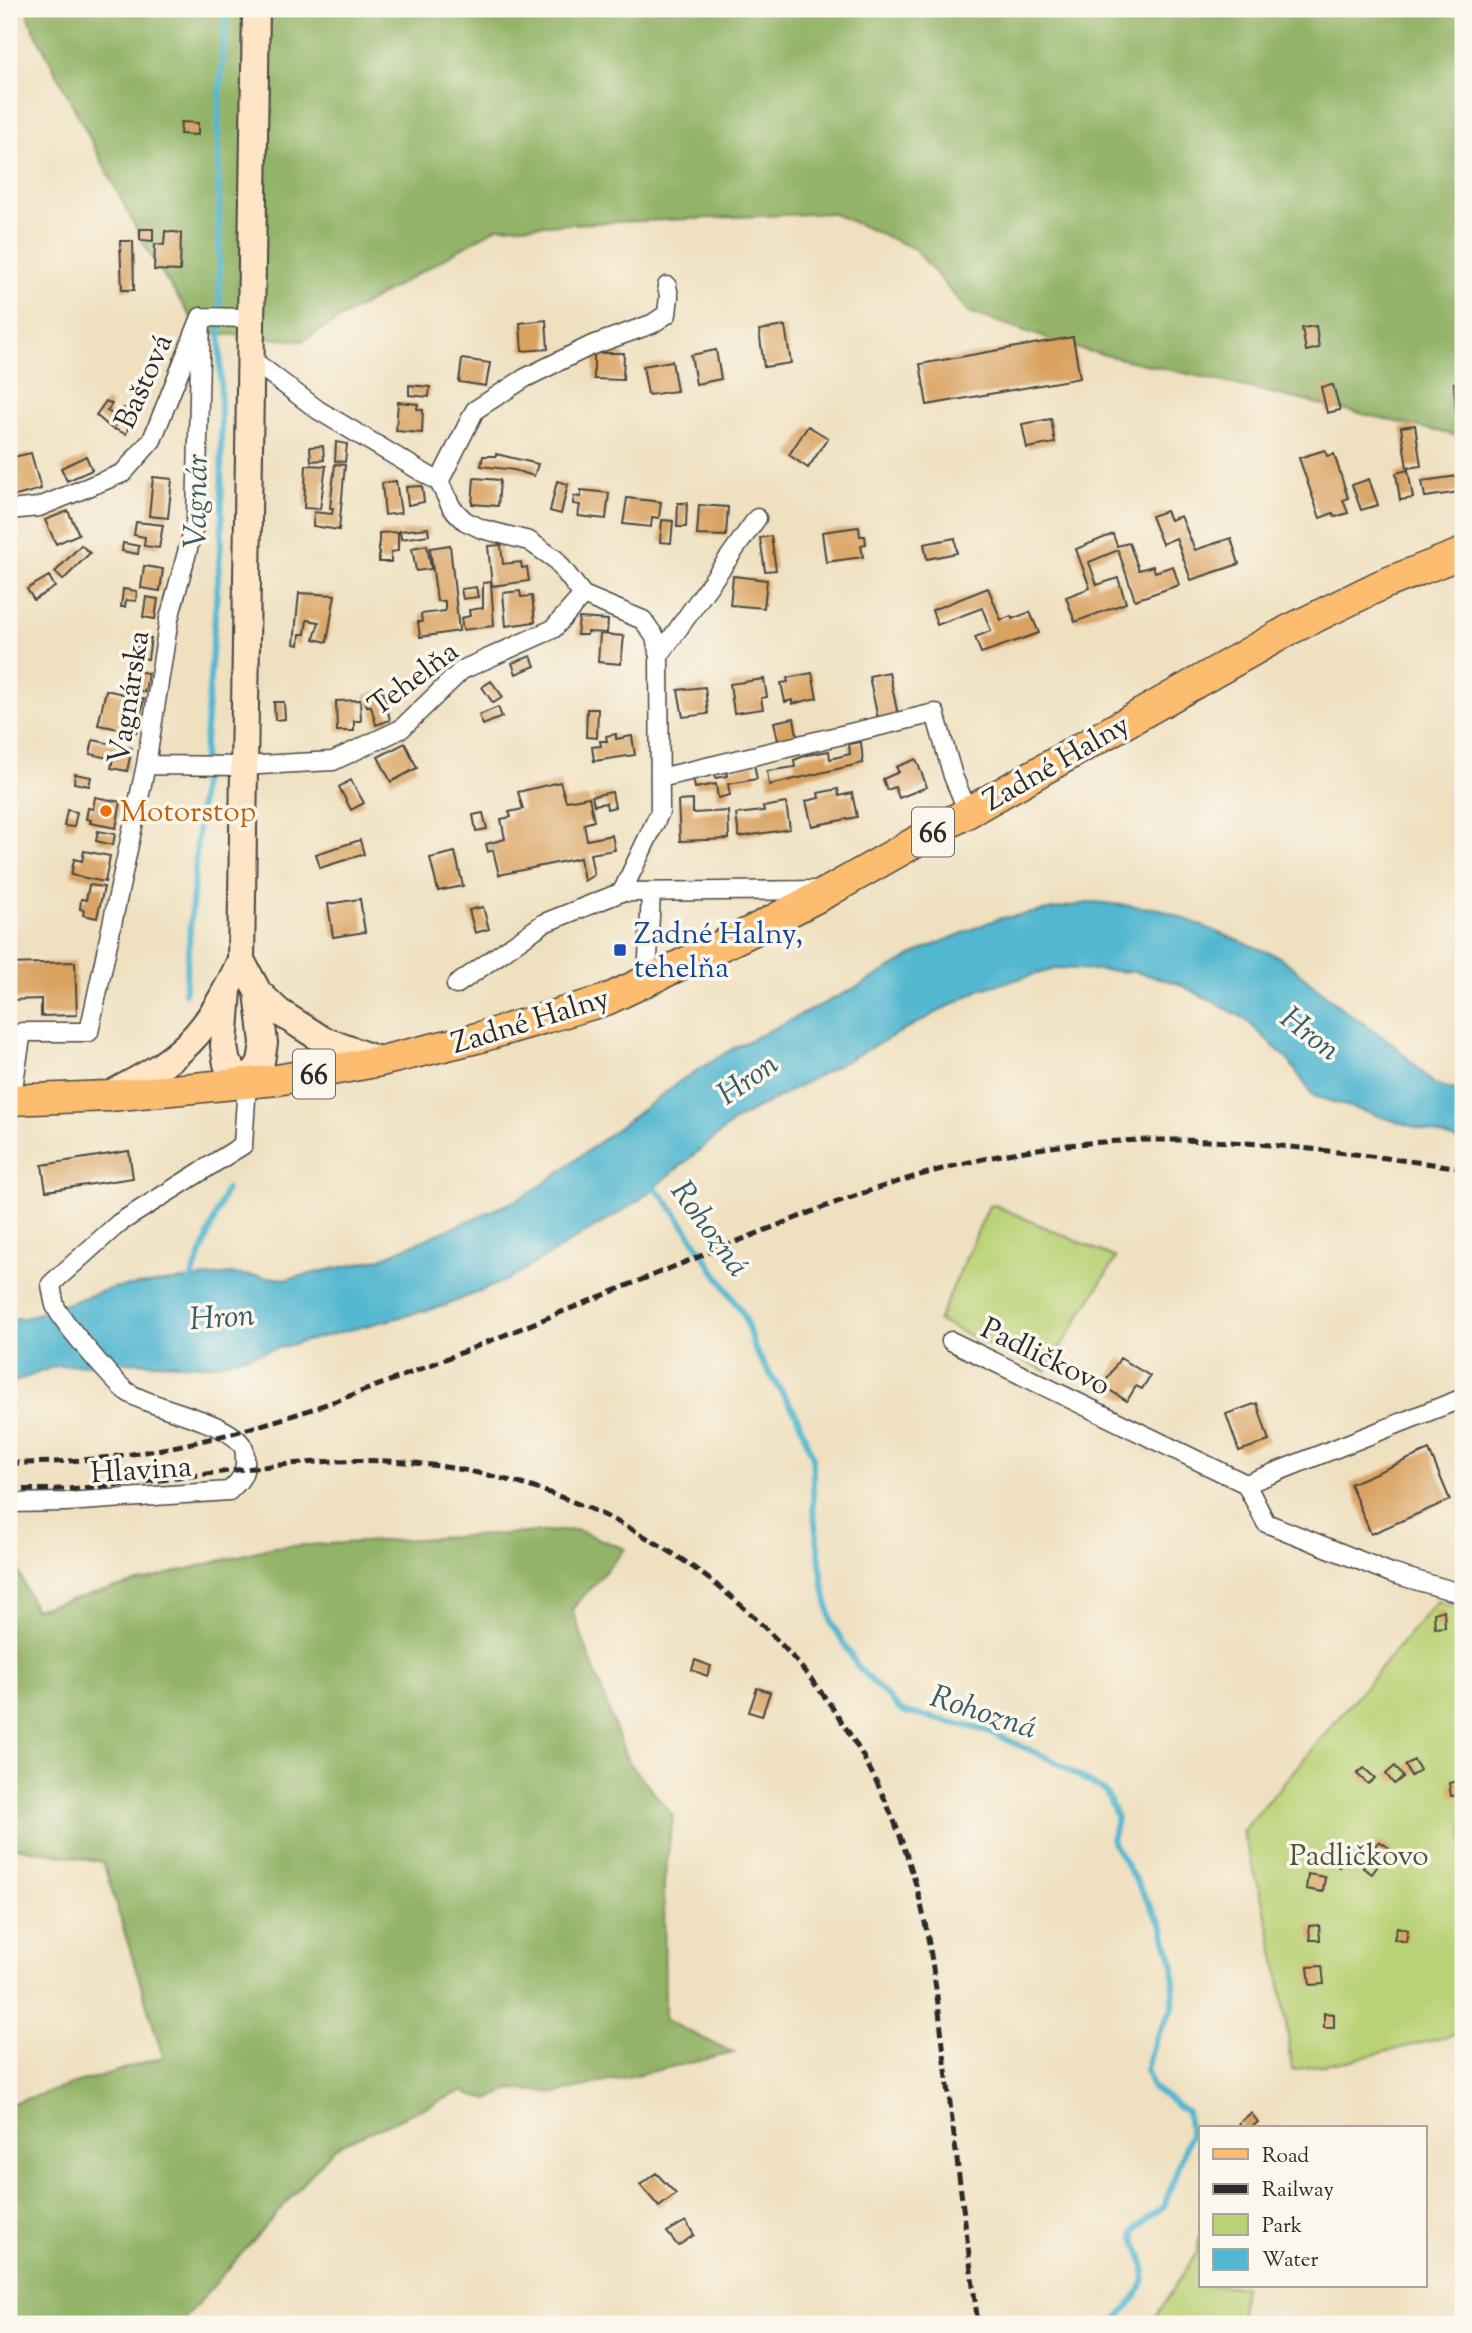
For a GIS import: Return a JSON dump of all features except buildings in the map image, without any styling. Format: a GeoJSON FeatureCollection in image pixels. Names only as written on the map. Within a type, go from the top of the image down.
{"type":"FeatureCollection","features":[{"type":"Feature","properties":{"kind":"main road","name":"Zadné Halny"},"geometry":{"type":"LineString","coordinates":[[10,1100],[109,1096],[247,1084],[382,1061],[525,1026],[606,1000],[752,931],[831,890],[1289,630],[1381,585],[1463,553]]}},
{"type":"Feature","properties":{"kind":"street"},"geometry":{"type":"LineString","coordinates":[[256,9],[224,318],[251,359],[318,410],[439,482],[452,508],[465,521],[482,529],[529,541],[555,559],[583,595],[643,620],[655,637],[659,656],[660,812],[622,892]]}},
{"type":"Feature","properties":{"kind":"street"},"geometry":{"type":"LineString","coordinates":[[439,482],[475,410],[525,378],[590,346],[652,324],[667,314],[667,286]]}},
{"type":"Feature","properties":{"kind":"street","name":"Baštová"},"geometry":{"type":"LineString","coordinates":[[9,510],[39,507],[123,473],[152,440],[224,318]]}},
{"type":"Feature","properties":{"kind":"street","name":"Vagnárska"},"geometry":{"type":"LineString","coordinates":[[10,1100],[22,1031],[89,1032],[146,765],[169,620],[196,519],[224,318]]}},
{"type":"Feature","properties":{"kind":"street"},"geometry":{"type":"LineString","coordinates":[[251,359],[220,765],[241,960],[258,992],[279,1012],[323,1040],[382,1061]]}},
{"type":"Feature","properties":{"kind":"street"},"geometry":{"type":"LineString","coordinates":[[659,656],[757,518]]}},
{"type":"Feature","properties":{"kind":"street","name":"Tehelňa"},"geometry":{"type":"LineString","coordinates":[[146,765],[333,761],[401,729],[462,670],[553,629],[583,595]]}},
{"type":"Feature","properties":{"kind":"street"},"geometry":{"type":"LineString","coordinates":[[660,778],[935,713],[953,776],[968,812]]}},
{"type":"Feature","properties":{"kind":"street"},"geometry":{"type":"LineString","coordinates":[[456,985],[544,923],[622,892],[831,890]]}},
{"type":"Feature","properties":{"kind":"street"},"geometry":{"type":"LineString","coordinates":[[647,981],[651,892]]}},
{"type":"Feature","properties":{"kind":"street"},"geometry":{"type":"LineString","coordinates":[[109,1096],[162,1065],[181,1050],[206,1022],[228,989],[241,960]]}},
{"type":"Feature","properties":{"kind":"street"},"geometry":{"type":"LineString","coordinates":[[228,989],[224,1046],[227,1064],[247,1084],[261,1062],[264,1043],[258,992]]}},
{"type":"Feature","properties":{"kind":"street","name":"Hlavina"},"geometry":{"type":"LineString","coordinates":[[9,1503],[65,1502],[229,1490],[241,1480],[246,1469],[244,1448],[232,1435],[213,1424],[169,1411],[127,1392],[102,1367],[55,1307],[51,1284],[119,1223],[243,1145],[247,1084]]}},
{"type":"Feature","properties":{"kind":"street","name":"Padličkovo"},"geometry":{"type":"LineString","coordinates":[[951,1341],[1246,1484]]}},
{"type":"Feature","properties":{"kind":"street"},"geometry":{"type":"LineString","coordinates":[[1463,1398],[1246,1484],[1266,1523],[1391,1573],[1463,1594]]}},
{"type":"Feature","properties":{"kind":"green space"},"geometry":{"type":"Polygon","coordinates":[[[27,9],[1463,9],[1463,437],[1079,349],[968,312],[915,249],[832,213],[498,227],[302,341],[201,332],[150,255],[30,22],[27,9]]]}},
{"type":"Feature","properties":{"kind":"green space"},"geometry":{"type":"Polygon","coordinates":[[[994,1205],[1116,1258],[1046,1371],[938,1321],[989,1206],[994,1205]]]}},
{"type":"Feature","properties":{"kind":"green space"},"geometry":{"type":"Polygon","coordinates":[[[577,1530],[625,1549],[572,1609],[627,1760],[673,1816],[664,1883],[665,2020],[734,2053],[556,2093],[511,2089],[488,2100],[462,2091],[335,2147],[180,2324],[9,2324],[9,2104],[163,2057],[103,1862],[9,1846],[9,1548],[34,1609],[273,1547],[577,1530]]]}},
{"type":"Feature","properties":{"kind":"green space","name":"Padličkovo"},"geometry":{"type":"Polygon","coordinates":[[[1437,1601],[1463,1610],[1463,2033],[1347,2061],[1292,2070],[1274,1950],[1242,1832],[1437,1601]]]}},
{"type":"Feature","properties":{"kind":"green space"},"geometry":{"type":"Polygon","coordinates":[[[1199,2241],[1199,2288],[1244,2288],[1241,2310],[1243,2324],[1151,2324],[1197,2252],[1199,2241]]]}},
{"type":"Feature","properties":{"kind":"water","name":"Hron"},"geometry":{"type":"Polygon","coordinates":[[[1094,902],[1160,909],[1280,957],[1344,1010],[1392,1043],[1434,1084],[1463,1092],[1463,1142],[1313,1096],[1288,1060],[1244,1018],[1177,983],[1136,972],[1059,968],[981,989],[737,1119],[637,1202],[507,1280],[444,1306],[211,1365],[127,1362],[55,1366],[9,1384],[9,1319],[25,1318],[112,1288],[232,1274],[287,1279],[379,1259],[515,1201],[542,1185],[683,1079],[734,1048],[859,986],[922,950],[997,919],[1094,902]]]}},
{"type":"Feature","properties":{"kind":"waterway","name":"Vagnár"},"geometry":{"type":"LineString","coordinates":[[185,993],[222,527],[218,122],[226,9]]}},
{"type":"Feature","properties":{"kind":"waterway","name":"Rohozná"},"geometry":{"type":"LineString","coordinates":[[648,1184],[663,1196],[744,1315],[756,1352],[796,1414],[813,1457],[813,1508],[823,1584],[832,1624],[858,1667],[901,1711],[985,1730],[1050,1759],[1106,1792],[1117,1818],[1112,1841],[1162,1925],[1174,1966],[1173,2007],[1155,2040],[1146,2070],[1152,2087],[1187,2112],[1190,2135],[1164,2206],[1138,2227],[1134,2234],[1143,2262],[1143,2283],[1135,2298],[1113,2324]]}},
{"type":"Feature","properties":{"kind":"waterway","name":"Vagnár"},"geometry":{"type":"LineString","coordinates":[[189,1285],[226,1189]]}},
{"type":"Feature","properties":{"kind":"railway"},"geometry":{"type":"LineString","coordinates":[[9,1463],[75,1461],[139,1453],[262,1425],[441,1361],[832,1204],[923,1174],[984,1159],[1078,1144],[1175,1140],[1271,1145],[1463,1168]]}},
{"type":"Feature","properties":{"kind":"railway"},"geometry":{"type":"LineString","coordinates":[[9,1489],[108,1486],[305,1463],[404,1462],[492,1476],[575,1503],[653,1541],[723,1590],[786,1650],[839,1718],[882,1794],[914,1878],[934,1973],[978,2324]]}},
{"type":"Feature","properties":{"kind":"place","name":"Motorstop"},"geometry":{"type":"Point","coordinates":[106,811]}},
{"type":"Feature","properties":{"kind":"place","name":"Zadné Halny, tehelňa"},"geometry":{"type":"Point","coordinates":[620,950]}}]}
